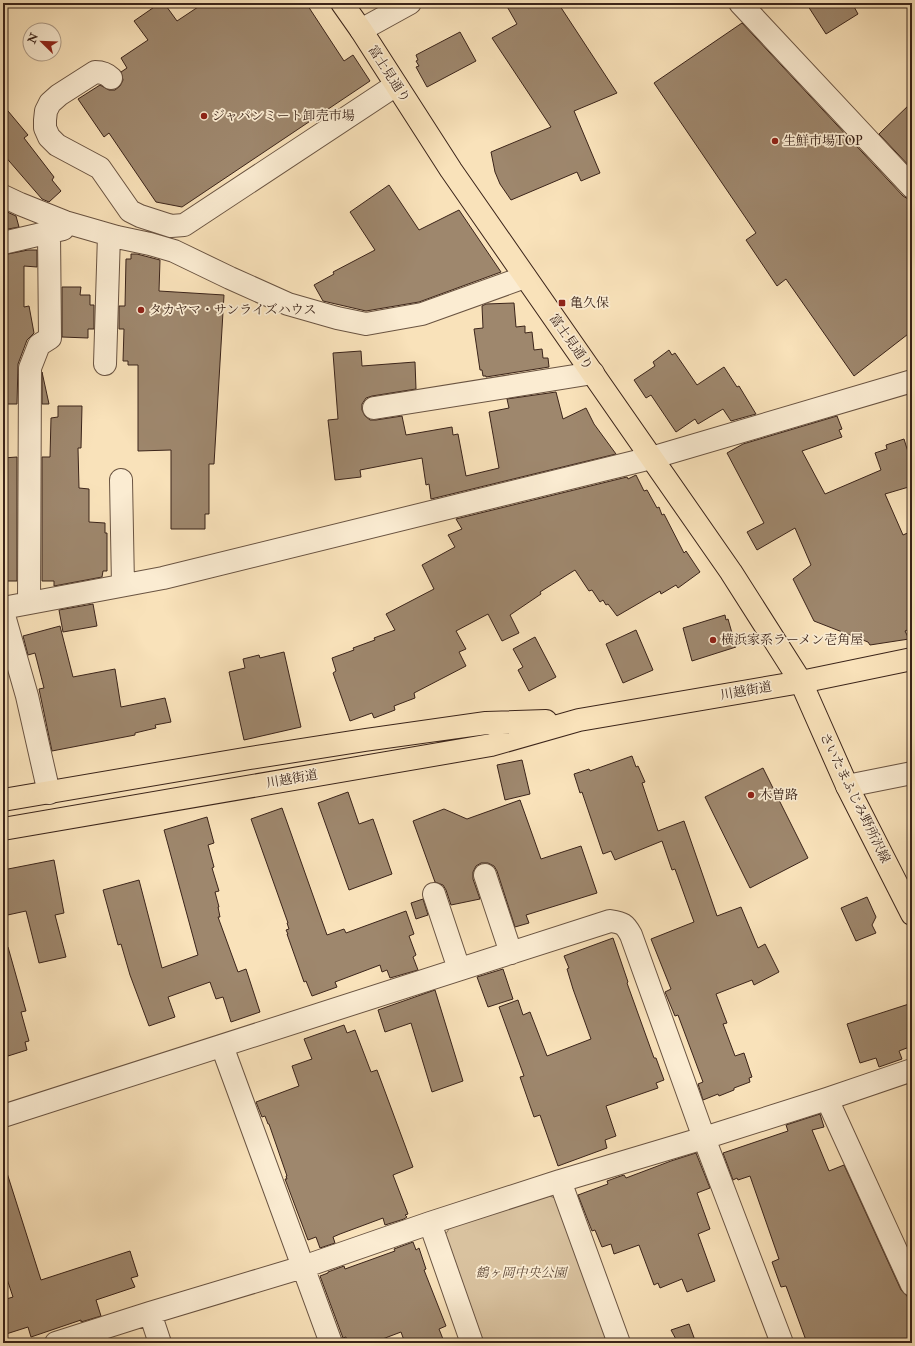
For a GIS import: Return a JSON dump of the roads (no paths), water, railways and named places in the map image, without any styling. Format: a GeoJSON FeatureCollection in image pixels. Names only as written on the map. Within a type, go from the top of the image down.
{"type":"FeatureCollection","features":[{"type":"Feature","properties":{"kind":"main road","name":"富士見通り"},"geometry":{"type":"LineString","coordinates":[[342,3],[451,170],[731,572],[801,682]]}},
{"type":"Feature","properties":{"kind":"main road","name":"川越街道"},"geometry":{"type":"LineString","coordinates":[[3,829],[491,745],[579,720],[801,682],[912,659]]}},
{"type":"Feature","properties":{"kind":"main road","name":"さいたまふじみ野所沢線"},"geometry":{"type":"LineString","coordinates":[[801,682],[847,786],[912,914]]}},
{"type":"Feature","properties":{"kind":"main road","name":"川越街道"},"geometry":{"type":"LineString","coordinates":[[3,800],[250,758],[486,723],[579,720]]}},
{"type":"Feature","properties":{"kind":"street"},"geometry":{"type":"LineString","coordinates":[[361,30],[410,3]]}},
{"type":"Feature","properties":{"kind":"street"},"geometry":{"type":"LineString","coordinates":[[740,3],[912,187]]}},
{"type":"Feature","properties":{"kind":"street"},"geometry":{"type":"LineString","coordinates":[[111,78],[101,72],[95,72],[59,95],[50,104],[46,111],[45,128],[49,137],[57,144],[100,168],[130,210],[140,216],[171,226],[184,225],[396,85]]}},
{"type":"Feature","properties":{"kind":"street"},"geometry":{"type":"LineString","coordinates":[[3,196],[76,226],[174,251],[288,304],[337,318],[366,324],[422,314],[525,277]]}},
{"type":"Feature","properties":{"kind":"street"},"geometry":{"type":"LineString","coordinates":[[3,243],[76,226]]}},
{"type":"Feature","properties":{"kind":"street"},"geometry":{"type":"LineString","coordinates":[[29,603],[30,368],[39,345],[50,338],[49,232]]}},
{"type":"Feature","properties":{"kind":"street"},"geometry":{"type":"LineString","coordinates":[[105,364],[109,235]]}},
{"type":"Feature","properties":{"kind":"street"},"geometry":{"type":"LineString","coordinates":[[374,408],[593,373]]}},
{"type":"Feature","properties":{"kind":"street"},"geometry":{"type":"LineString","coordinates":[[3,608],[163,578],[651,458],[912,381]]}},
{"type":"Feature","properties":{"kind":"street"},"geometry":{"type":"LineString","coordinates":[[121,480],[124,585]]}},
{"type":"Feature","properties":{"kind":"street"},"geometry":{"type":"LineString","coordinates":[[3,612],[27,696],[49,793]]}},
{"type":"Feature","properties":{"kind":"street"},"geometry":{"type":"LineString","coordinates":[[847,786],[912,773]]}},
{"type":"Feature","properties":{"kind":"street"},"geometry":{"type":"LineString","coordinates":[[485,875],[511,952]]}},
{"type":"Feature","properties":{"kind":"street"},"geometry":{"type":"LineString","coordinates":[[434,894],[459,969]]}},
{"type":"Feature","properties":{"kind":"street"},"geometry":{"type":"LineString","coordinates":[[3,1116],[511,952],[610,921],[619,922],[626,926],[631,935],[704,1138],[782,1343]]}},
{"type":"Feature","properties":{"kind":"street"},"geometry":{"type":"LineString","coordinates":[[222,1046],[331,1343]]}},
{"type":"Feature","properties":{"kind":"street"},"geometry":{"type":"LineString","coordinates":[[56,1343],[303,1267],[560,1181],[704,1138],[912,1070]]}},
{"type":"Feature","properties":{"kind":"street"},"geometry":{"type":"LineString","coordinates":[[827,1099],[912,1285]]}},
{"type":"Feature","properties":{"kind":"street"},"geometry":{"type":"LineString","coordinates":[[560,1181],[619,1343]]}},
{"type":"Feature","properties":{"kind":"street"},"geometry":{"type":"LineString","coordinates":[[430,1224],[472,1343]]}},
{"type":"Feature","properties":{"kind":"street"},"geometry":{"type":"LineString","coordinates":[[150,1313],[160,1343]]}},
{"type":"Feature","properties":{"kind":"place","name":"ジャパンミート卸売市場"},"geometry":{"type":"Point","coordinates":[204,116]}},
{"type":"Feature","properties":{"kind":"place","name":"生鮮市場TOP"},"geometry":{"type":"Point","coordinates":[775,141]}},
{"type":"Feature","properties":{"kind":"place","name":"亀久保"},"geometry":{"type":"Point","coordinates":[562,303]}},
{"type":"Feature","properties":{"kind":"place","name":"タカヤマ・サンライズハウス"},"geometry":{"type":"Point","coordinates":[141,310]}},
{"type":"Feature","properties":{"kind":"place","name":"横浜家系ラーメン壱角屋"},"geometry":{"type":"Point","coordinates":[713,640]}},
{"type":"Feature","properties":{"kind":"place","name":"木曽路"},"geometry":{"type":"Point","coordinates":[751,795]}},
{"type":"Feature","properties":{"kind":"park label","name":"鶴ヶ岡中央公園"},"geometry":{"type":"Point","coordinates":[521,1273]}}]}
